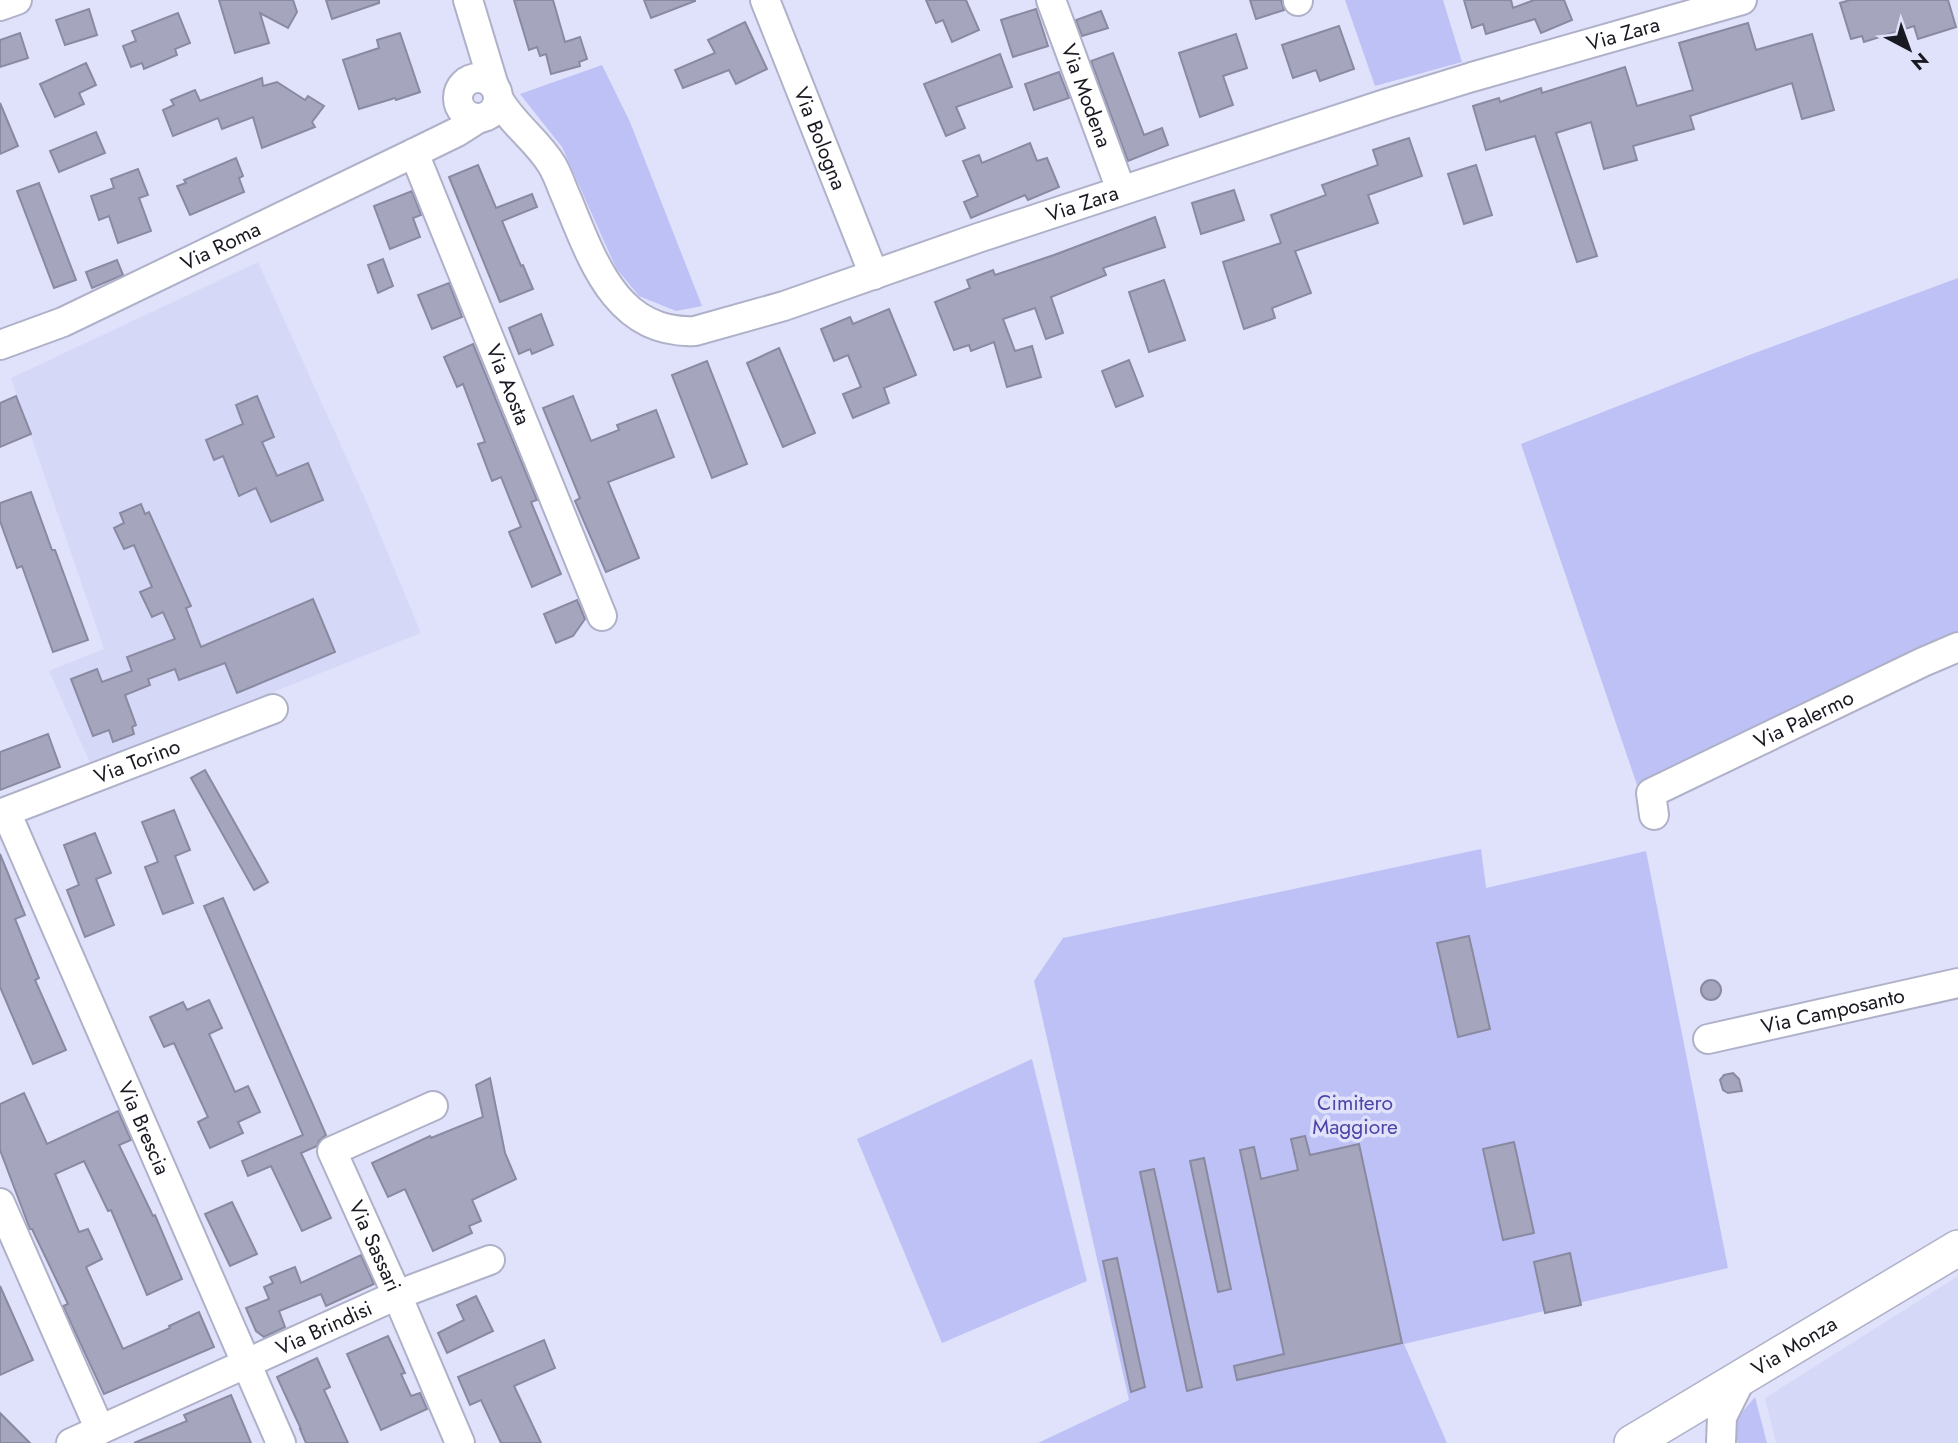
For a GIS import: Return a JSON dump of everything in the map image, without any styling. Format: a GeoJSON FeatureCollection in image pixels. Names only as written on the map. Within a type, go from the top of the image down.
{"type":"FeatureCollection","features":[{"type":"Feature","properties":{"kind":"main road","name":"Via Monza"},"geometry":{"type":"LineString","coordinates":[[1632,1443],[1958,1248]]}},
{"type":"Feature","properties":{"kind":"street"},"geometry":{"type":"LineString","coordinates":[[0,6],[18,0]]}},
{"type":"Feature","properties":{"kind":"street"},"geometry":{"type":"LineString","coordinates":[[425,147],[454,115],[481,100],[479,38],[468,0]]}},
{"type":"Feature","properties":{"kind":"street","name":"Via Bologna"},"geometry":{"type":"LineString","coordinates":[[765,0],[874,275]]}},
{"type":"Feature","properties":{"kind":"street","name":"Via Modena"},"geometry":{"type":"LineString","coordinates":[[1051,0],[1121,190]]}},
{"type":"Feature","properties":{"kind":"street","name":"Via Zara"},"geometry":{"type":"LineString","coordinates":[[481,100],[520,129],[545,155],[553,167],[591,256],[606,283],[624,304],[652,325],[682,332],[695,331],[784,306],[1121,190],[1460,81],[1742,0]]}},
{"type":"Feature","properties":{"kind":"street","name":"Via Roma"},"geometry":{"type":"LineString","coordinates":[[0,345],[63,322],[425,147]]}},
{"type":"Feature","properties":{"kind":"street","name":"Via Aosta"},"geometry":{"type":"LineString","coordinates":[[425,147],[602,616]]}},
{"type":"Feature","properties":{"kind":"street","name":"Via Palermo"},"geometry":{"type":"LineString","coordinates":[[1653,804],[1923,662],[1958,647]]}},
{"type":"Feature","properties":{"kind":"street","name":"Via Torino"},"geometry":{"type":"LineString","coordinates":[[3,813],[273,709]]}},
{"type":"Feature","properties":{"kind":"street","name":"Via Brescia"},"geometry":{"type":"LineString","coordinates":[[3,813],[281,1443]]}},
{"type":"Feature","properties":{"kind":"street","name":"Via Camposanto"},"geometry":{"type":"LineString","coordinates":[[1708,1039],[1958,983]]}},
{"type":"Feature","properties":{"kind":"street","name":"Via Sassari"},"geometry":{"type":"LineString","coordinates":[[433,1106],[332,1151],[460,1443]]}},
{"type":"Feature","properties":{"kind":"street"},"geometry":{"type":"LineString","coordinates":[[0,1203],[100,1430]]}},
{"type":"Feature","properties":{"kind":"street","name":"Via Brindisi"},"geometry":{"type":"LineString","coordinates":[[71,1443],[397,1295],[490,1259]]}},
{"type":"Feature","properties":{"kind":"street"},"geometry":{"type":"LineString","coordinates":[[1721,1443],[1722,1417],[1742,1377]]}},
{"type":"Feature","properties":{"kind":"shaded area"},"geometry":{"type":"Polygon","coordinates":[[[258,262],[367,503],[421,633],[91,765],[49,671],[104,649],[11,378],[258,262]]]}},
{"type":"Feature","properties":{"kind":"shaded area"},"geometry":{"type":"Polygon","coordinates":[[[1958,1276],[1958,1443],[1776,1443],[1765,1398],[1958,1276]]]}},
{"type":"Feature","properties":{"kind":"green space"},"geometry":{"type":"Polygon","coordinates":[[[1345,0],[1443,0],[1462,62],[1375,86],[1345,0]]]}},
{"type":"Feature","properties":{"kind":"green space"},"geometry":{"type":"Polygon","coordinates":[[[602,65],[630,122],[702,306],[676,311],[639,296],[616,268],[562,147],[520,94],[602,65]]]}},
{"type":"Feature","properties":{"kind":"green space"},"geometry":{"type":"Polygon","coordinates":[[[1958,278],[1958,639],[1859,678],[1637,785],[1521,444],[1744,357],[1958,278]]]}},
{"type":"Feature","properties":{"kind":"green space","name":"Cimitero Maggiore"},"geometry":{"type":"Polygon","coordinates":[[[1481,849],[1486,888],[1646,851],[1728,1268],[1404,1344],[1447,1443],[1038,1443],[1129,1400],[1034,981],[1063,938],[1481,849]]]}},
{"type":"Feature","properties":{"kind":"green space"},"geometry":{"type":"Polygon","coordinates":[[[1032,1059],[1087,1281],[942,1343],[857,1139],[1032,1059]]]}},
{"type":"Feature","properties":{"kind":"green space"},"geometry":{"type":"Polygon","coordinates":[[[1755,1397],[1767,1443],[1738,1443],[1732,1424],[1755,1397]]]}},
{"type":"Feature","properties":{"kind":"building"},"geometry":{"type":"Polygon","coordinates":[[[219,0],[293,0],[297,12],[288,28],[260,13],[269,43],[235,53],[219,0]]]}},
{"type":"Feature","properties":{"kind":"building"},"geometry":{"type":"Polygon","coordinates":[[[326,0],[379,0],[379,3],[332,19],[326,0]]]}},
{"type":"Feature","properties":{"kind":"building"},"geometry":{"type":"Polygon","coordinates":[[[514,0],[553,0],[565,42],[580,37],[587,59],[579,62],[580,66],[551,74],[546,54],[540,56],[537,47],[529,50],[514,0]]]}},
{"type":"Feature","properties":{"kind":"building"},"geometry":{"type":"Polygon","coordinates":[[[644,0],[695,0],[695,1],[651,18],[644,0]]]}},
{"type":"Feature","properties":{"kind":"building"},"geometry":{"type":"Polygon","coordinates":[[[926,0],[966,0],[979,30],[952,42],[943,20],[936,23],[926,0]]]}},
{"type":"Feature","properties":{"kind":"building"},"geometry":{"type":"Polygon","coordinates":[[[1250,0],[1281,0],[1284,10],[1256,19],[1250,0]]]}},
{"type":"Feature","properties":{"kind":"building"},"geometry":{"type":"Polygon","coordinates":[[[1464,0],[1511,0],[1513,8],[1534,0],[1564,0],[1572,20],[1541,33],[1535,19],[1486,34],[1483,24],[1472,28],[1464,0]]]}},
{"type":"Feature","properties":{"kind":"building"},"geometry":{"type":"Polygon","coordinates":[[[1850,0],[1948,0],[1956,27],[1918,39],[1914,26],[1864,42],[1862,36],[1851,39],[1840,3],[1850,0]]]}},
{"type":"Feature","properties":{"kind":"building"},"geometry":{"type":"Polygon","coordinates":[[[89,9],[97,35],[65,45],[56,20],[89,9]]]}},
{"type":"Feature","properties":{"kind":"building"},"geometry":{"type":"Polygon","coordinates":[[[1036,9],[1048,46],[1013,57],[1001,20],[1036,9]]]}},
{"type":"Feature","properties":{"kind":"building"},"geometry":{"type":"Polygon","coordinates":[[[1101,11],[1108,28],[1082,36],[1076,20],[1101,11]]]}},
{"type":"Feature","properties":{"kind":"building"},"geometry":{"type":"Polygon","coordinates":[[[178,13],[190,43],[175,49],[177,55],[144,69],[142,63],[131,67],[123,46],[136,41],[132,31],[178,13]]]}},
{"type":"Feature","properties":{"kind":"building"},"geometry":{"type":"Polygon","coordinates":[[[745,22],[767,69],[736,84],[729,70],[683,88],[675,70],[715,53],[708,40],[745,22]]]}},
{"type":"Feature","properties":{"kind":"building"},"geometry":{"type":"Polygon","coordinates":[[[1748,23],[1756,50],[1812,34],[1834,110],[1802,119],[1792,83],[1690,116],[1694,129],[1633,146],[1637,160],[1604,169],[1591,122],[1556,133],[1597,256],[1577,262],[1535,136],[1486,150],[1473,106],[1499,98],[1500,102],[1541,88],[1542,93],[1625,67],[1637,106],[1693,90],[1679,43],[1748,23]]]}},
{"type":"Feature","properties":{"kind":"building"},"geometry":{"type":"Polygon","coordinates":[[[1339,26],[1354,69],[1320,81],[1316,70],[1293,78],[1282,45],[1339,26]]]}},
{"type":"Feature","properties":{"kind":"building"},"geometry":{"type":"Polygon","coordinates":[[[20,33],[28,58],[0,67],[0,40],[20,33]]]}},
{"type":"Feature","properties":{"kind":"building"},"geometry":{"type":"Polygon","coordinates":[[[400,33],[420,92],[359,109],[343,60],[379,48],[377,40],[400,33]]]}},
{"type":"Feature","properties":{"kind":"building"},"geometry":{"type":"Polygon","coordinates":[[[1236,34],[1247,68],[1223,76],[1233,105],[1200,117],[1179,53],[1236,34]]]}},
{"type":"Feature","properties":{"kind":"building"},"geometry":{"type":"Polygon","coordinates":[[[1113,53],[1144,135],[1162,128],[1168,145],[1128,161],[1091,61],[1113,53]]]}},
{"type":"Feature","properties":{"kind":"building"},"geometry":{"type":"Polygon","coordinates":[[[1000,54],[1012,87],[956,107],[965,128],[946,136],[924,84],[1000,54]]]}},
{"type":"Feature","properties":{"kind":"building"},"geometry":{"type":"Polygon","coordinates":[[[86,63],[96,85],[79,93],[84,104],[55,117],[40,84],[86,63]]]}},
{"type":"Feature","properties":{"kind":"building"},"geometry":{"type":"Polygon","coordinates":[[[1059,72],[1069,98],[1034,110],[1025,84],[1059,72]]]}},
{"type":"Feature","properties":{"kind":"building"},"geometry":{"type":"Polygon","coordinates":[[[262,78],[263,86],[277,82],[305,100],[308,96],[324,106],[312,122],[315,127],[262,148],[253,117],[222,129],[218,118],[173,136],[163,110],[174,105],[171,100],[195,90],[200,101],[262,78]]]}},
{"type":"Feature","properties":{"kind":"building"},"geometry":{"type":"Polygon","coordinates":[[[0,103],[18,146],[0,154],[0,103]]]}},
{"type":"Feature","properties":{"kind":"building"},"geometry":{"type":"Polygon","coordinates":[[[96,132],[105,153],[59,172],[50,151],[96,132]]]}},
{"type":"Feature","properties":{"kind":"building"},"geometry":{"type":"Polygon","coordinates":[[[1409,138],[1422,176],[1368,195],[1378,223],[1295,251],[1311,293],[1272,308],[1275,318],[1244,329],[1223,262],[1281,243],[1271,215],[1326,195],[1322,185],[1378,165],[1373,150],[1409,138]]]}},
{"type":"Feature","properties":{"kind":"building"},"geometry":{"type":"Polygon","coordinates":[[[1030,143],[1037,161],[1047,158],[1059,187],[1028,200],[1025,195],[971,218],[964,202],[978,196],[963,161],[979,155],[982,163],[1030,143]]]}},
{"type":"Feature","properties":{"kind":"building"},"geometry":{"type":"Polygon","coordinates":[[[236,158],[243,176],[239,178],[244,192],[190,215],[177,186],[186,183],[184,180],[236,158]]]}},
{"type":"Feature","properties":{"kind":"building"},"geometry":{"type":"Polygon","coordinates":[[[478,165],[496,208],[532,194],[537,207],[502,221],[533,289],[500,302],[449,177],[478,165]]]}},
{"type":"Feature","properties":{"kind":"building"},"geometry":{"type":"Polygon","coordinates":[[[1476,165],[1492,215],[1464,224],[1448,174],[1476,165]]]}},
{"type":"Feature","properties":{"kind":"building"},"geometry":{"type":"Polygon","coordinates":[[[138,169],[148,195],[139,198],[151,231],[118,243],[109,216],[99,220],[91,196],[114,188],[111,179],[138,169]]]}},
{"type":"Feature","properties":{"kind":"building"},"geometry":{"type":"Polygon","coordinates":[[[39,183],[76,280],[54,288],[17,191],[39,183]]]}},
{"type":"Feature","properties":{"kind":"building"},"geometry":{"type":"Polygon","coordinates":[[[1234,190],[1244,220],[1201,234],[1192,203],[1234,190]]]}},
{"type":"Feature","properties":{"kind":"building"},"geometry":{"type":"Polygon","coordinates":[[[412,191],[421,215],[413,218],[420,237],[390,249],[374,206],[412,191]]]}},
{"type":"Feature","properties":{"kind":"building"},"geometry":{"type":"Polygon","coordinates":[[[1155,217],[1165,247],[1103,268],[1106,275],[1051,297],[1063,333],[1046,339],[1035,308],[1003,319],[1015,351],[1032,346],[1041,377],[1007,387],[994,342],[971,351],[969,345],[954,350],[935,302],[970,288],[967,280],[993,270],[995,275],[1155,217]]]}},
{"type":"Feature","properties":{"kind":"building"},"geometry":{"type":"Polygon","coordinates":[[[383,259],[393,286],[378,293],[368,265],[383,259]]]}},
{"type":"Feature","properties":{"kind":"building"},"geometry":{"type":"Polygon","coordinates":[[[117,260],[123,275],[92,288],[86,272],[117,260]]]}},
{"type":"Feature","properties":{"kind":"building"},"geometry":{"type":"Polygon","coordinates":[[[1164,280],[1185,340],[1149,352],[1129,292],[1164,280]]]}},
{"type":"Feature","properties":{"kind":"building"},"geometry":{"type":"Polygon","coordinates":[[[449,283],[462,317],[432,329],[418,295],[449,283]]]}},
{"type":"Feature","properties":{"kind":"building"},"geometry":{"type":"Polygon","coordinates":[[[889,309],[916,375],[884,388],[889,403],[853,418],[843,394],[861,387],[848,355],[834,361],[821,329],[850,317],[853,324],[889,309]]]}},
{"type":"Feature","properties":{"kind":"building"},"geometry":{"type":"Polygon","coordinates":[[[541,314],[553,345],[532,354],[530,349],[519,354],[509,328],[541,314]]]}},
{"type":"Feature","properties":{"kind":"building"},"geometry":{"type":"Polygon","coordinates":[[[473,344],[537,500],[531,502],[561,574],[532,587],[509,532],[521,527],[501,477],[492,481],[478,444],[485,442],[463,384],[457,387],[444,357],[473,344]]]}},
{"type":"Feature","properties":{"kind":"building"},"geometry":{"type":"Polygon","coordinates":[[[779,348],[815,433],[783,447],[747,363],[779,348]]]}},
{"type":"Feature","properties":{"kind":"building"},"geometry":{"type":"Polygon","coordinates":[[[1129,360],[1143,396],[1116,407],[1102,371],[1129,360]]]}},
{"type":"Feature","properties":{"kind":"building"},"geometry":{"type":"Polygon","coordinates":[[[707,361],[747,464],[712,478],[672,375],[707,361]]]}},
{"type":"Feature","properties":{"kind":"building"},"geometry":{"type":"Polygon","coordinates":[[[16,396],[31,434],[0,447],[0,403],[16,396]]]}},
{"type":"Feature","properties":{"kind":"building"},"geometry":{"type":"Polygon","coordinates":[[[257,396],[274,437],[262,442],[277,476],[308,463],[323,500],[271,522],[256,488],[239,496],[223,456],[214,460],[206,440],[243,424],[236,405],[257,396]]]}},
{"type":"Feature","properties":{"kind":"building"},"geometry":{"type":"Polygon","coordinates":[[[573,396],[591,441],[619,430],[617,425],[656,410],[674,457],[608,482],[639,558],[606,572],[575,501],[580,498],[543,408],[573,396]]]}},
{"type":"Feature","properties":{"kind":"building"},"geometry":{"type":"Polygon","coordinates":[[[31,492],[88,640],[53,652],[22,566],[17,568],[0,521],[0,503],[31,492]]]}},
{"type":"Feature","properties":{"kind":"building"},"geometry":{"type":"Polygon","coordinates":[[[141,504],[145,514],[149,512],[191,606],[186,608],[201,647],[313,599],[335,652],[237,693],[225,663],[179,680],[175,669],[148,679],[150,685],[125,695],[136,725],[132,727],[134,734],[113,742],[109,730],[93,736],[71,679],[97,669],[102,682],[132,671],[127,657],[175,639],[163,612],[152,617],[140,592],[152,587],[134,545],[124,549],[114,528],[124,523],[120,513],[141,504]]]}},
{"type":"Feature","properties":{"kind":"building"},"geometry":{"type":"Polygon","coordinates":[[[577,600],[585,619],[573,636],[556,643],[544,614],[577,600]]]}},
{"type":"Feature","properties":{"kind":"building"},"geometry":{"type":"Polygon","coordinates":[[[48,734],[60,767],[0,790],[0,752],[48,734]]]}},
{"type":"Feature","properties":{"kind":"building"},"geometry":{"type":"Polygon","coordinates":[[[205,770],[268,882],[254,890],[191,778],[205,770]]]}},
{"type":"Feature","properties":{"kind":"building"},"geometry":{"type":"Polygon","coordinates":[[[174,810],[190,850],[175,856],[193,903],[163,914],[145,867],[158,862],[142,822],[174,810]]]}},
{"type":"Feature","properties":{"kind":"building"},"geometry":{"type":"Polygon","coordinates":[[[95,833],[111,873],[96,879],[114,925],[85,937],[67,890],[79,885],[64,845],[95,833]]]}},
{"type":"Feature","properties":{"kind":"building"},"geometry":{"type":"Polygon","coordinates":[[[0,854],[25,915],[15,919],[39,978],[35,980],[66,1050],[33,1064],[0,987],[0,854]]]}},
{"type":"Feature","properties":{"kind":"building"},"geometry":{"type":"Polygon","coordinates":[[[223,898],[326,1135],[317,1146],[301,1153],[331,1218],[302,1231],[271,1166],[248,1176],[242,1161],[303,1135],[204,906],[223,898]]]}},
{"type":"Feature","properties":{"kind":"building"},"geometry":{"type":"Polygon","coordinates":[[[1469,936],[1490,1029],[1458,1037],[1437,943],[1469,936]]]}},
{"type":"Feature","properties":{"kind":"building"},"geometry":{"type":"Polygon","coordinates":[[[1711,980],[1718,983],[1721,990],[1718,997],[1711,1000],[1704,997],[1701,990],[1704,983],[1711,980]]]}},
{"type":"Feature","properties":{"kind":"building"},"geometry":{"type":"Polygon","coordinates":[[[209,1000],[222,1028],[209,1034],[235,1092],[248,1086],[260,1112],[238,1122],[243,1133],[210,1148],[198,1122],[208,1117],[174,1043],[164,1047],[150,1017],[183,1002],[187,1010],[209,1000]]]}},
{"type":"Feature","properties":{"kind":"building"},"geometry":{"type":"Polygon","coordinates":[[[1733,1073],[1739,1079],[1742,1091],[1728,1093],[1723,1090],[1720,1080],[1724,1075],[1733,1073]]]}},
{"type":"Feature","properties":{"kind":"building"},"geometry":{"type":"Polygon","coordinates":[[[490,1078],[505,1153],[516,1179],[472,1200],[481,1221],[469,1226],[472,1233],[433,1251],[405,1189],[388,1197],[372,1163],[430,1136],[431,1138],[483,1117],[476,1085],[490,1078]]]}},
{"type":"Feature","properties":{"kind":"building"},"geometry":{"type":"Polygon","coordinates":[[[24,1093],[47,1144],[118,1111],[131,1140],[119,1145],[153,1216],[155,1215],[182,1279],[147,1295],[111,1210],[108,1211],[84,1161],[55,1174],[79,1232],[88,1229],[102,1259],[86,1267],[123,1349],[199,1312],[214,1347],[104,1394],[63,1306],[68,1304],[30,1229],[0,1150],[0,1104],[24,1093]]]}},
{"type":"Feature","properties":{"kind":"building"},"geometry":{"type":"Polygon","coordinates":[[[1305,1136],[1310,1155],[1359,1144],[1402,1343],[1237,1380],[1234,1366],[1284,1354],[1240,1150],[1254,1147],[1261,1179],[1298,1170],[1291,1139],[1305,1136]]]}},
{"type":"Feature","properties":{"kind":"building"},"geometry":{"type":"Polygon","coordinates":[[[1514,1142],[1534,1233],[1503,1240],[1483,1149],[1514,1142]]]}},
{"type":"Feature","properties":{"kind":"building"},"geometry":{"type":"Polygon","coordinates":[[[1204,1158],[1231,1289],[1218,1292],[1190,1161],[1204,1158]]]}},
{"type":"Feature","properties":{"kind":"building"},"geometry":{"type":"Polygon","coordinates":[[[1154,1169],[1202,1387],[1187,1391],[1140,1172],[1154,1169]]]}},
{"type":"Feature","properties":{"kind":"building"},"geometry":{"type":"Polygon","coordinates":[[[232,1202],[257,1254],[230,1266],[205,1214],[232,1202]]]}},
{"type":"Feature","properties":{"kind":"building"},"geometry":{"type":"Polygon","coordinates":[[[1570,1253],[1581,1305],[1545,1313],[1534,1262],[1570,1253]]]}},
{"type":"Feature","properties":{"kind":"building"},"geometry":{"type":"Polygon","coordinates":[[[361,1255],[374,1284],[326,1306],[321,1294],[279,1311],[285,1327],[264,1337],[256,1331],[246,1308],[269,1299],[264,1287],[273,1283],[270,1277],[295,1267],[301,1283],[361,1255]]]}},
{"type":"Feature","properties":{"kind":"building"},"geometry":{"type":"Polygon","coordinates":[[[1117,1258],[1145,1387],[1131,1392],[1103,1261],[1117,1258]]]}},
{"type":"Feature","properties":{"kind":"building"},"geometry":{"type":"Polygon","coordinates":[[[0,1286],[33,1360],[0,1375],[0,1286]]]}},
{"type":"Feature","properties":{"kind":"building"},"geometry":{"type":"Polygon","coordinates":[[[476,1296],[493,1331],[447,1353],[438,1333],[464,1320],[457,1305],[476,1296]]]}},
{"type":"Feature","properties":{"kind":"building"},"geometry":{"type":"Polygon","coordinates":[[[388,1336],[405,1373],[401,1374],[411,1396],[420,1393],[427,1409],[381,1430],[347,1354],[388,1336]]]}},
{"type":"Feature","properties":{"kind":"building"},"geometry":{"type":"Polygon","coordinates":[[[544,1340],[555,1368],[514,1386],[541,1443],[501,1443],[481,1400],[470,1405],[458,1377],[544,1340]]]}},
{"type":"Feature","properties":{"kind":"building"},"geometry":{"type":"Polygon","coordinates":[[[317,1358],[330,1387],[324,1390],[348,1443],[306,1443],[277,1377],[317,1358]]]}},
{"type":"Feature","properties":{"kind":"building"},"geometry":{"type":"Polygon","coordinates":[[[231,1395],[251,1443],[134,1443],[187,1421],[184,1415],[231,1395]]]}},
{"type":"Feature","properties":{"kind":"building"},"geometry":{"type":"Polygon","coordinates":[[[0,1413],[30,1443],[0,1443],[0,1413]]]}}]}
